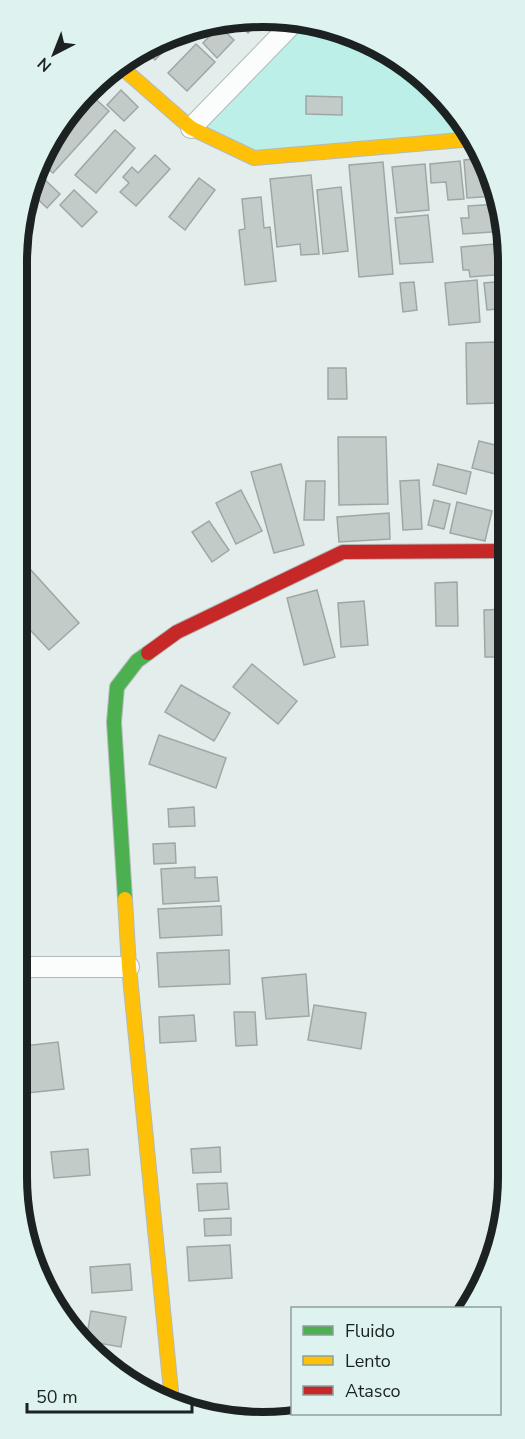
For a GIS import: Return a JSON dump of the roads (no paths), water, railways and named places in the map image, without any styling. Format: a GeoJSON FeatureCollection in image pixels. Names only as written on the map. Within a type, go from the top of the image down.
{"type":"FeatureCollection","features":[{"type":"Feature","properties":{"kind":"street"},"geometry":{"type":"LineString","coordinates":[[191,128],[288,29]]}},
{"type":"Feature","properties":{"kind":"street"},"geometry":{"type":"LineString","coordinates":[[126,71],[191,128],[254,158],[462,139]]}},
{"type":"Feature","properties":{"kind":"street"},"geometry":{"type":"LineString","coordinates":[[171,1394],[129,966],[114,722],[117,687],[137,661],[177,632],[343,552],[498,551]]}},
{"type":"Feature","properties":{"kind":"street"},"geometry":{"type":"LineString","coordinates":[[27,967],[129,966]]}}]}
